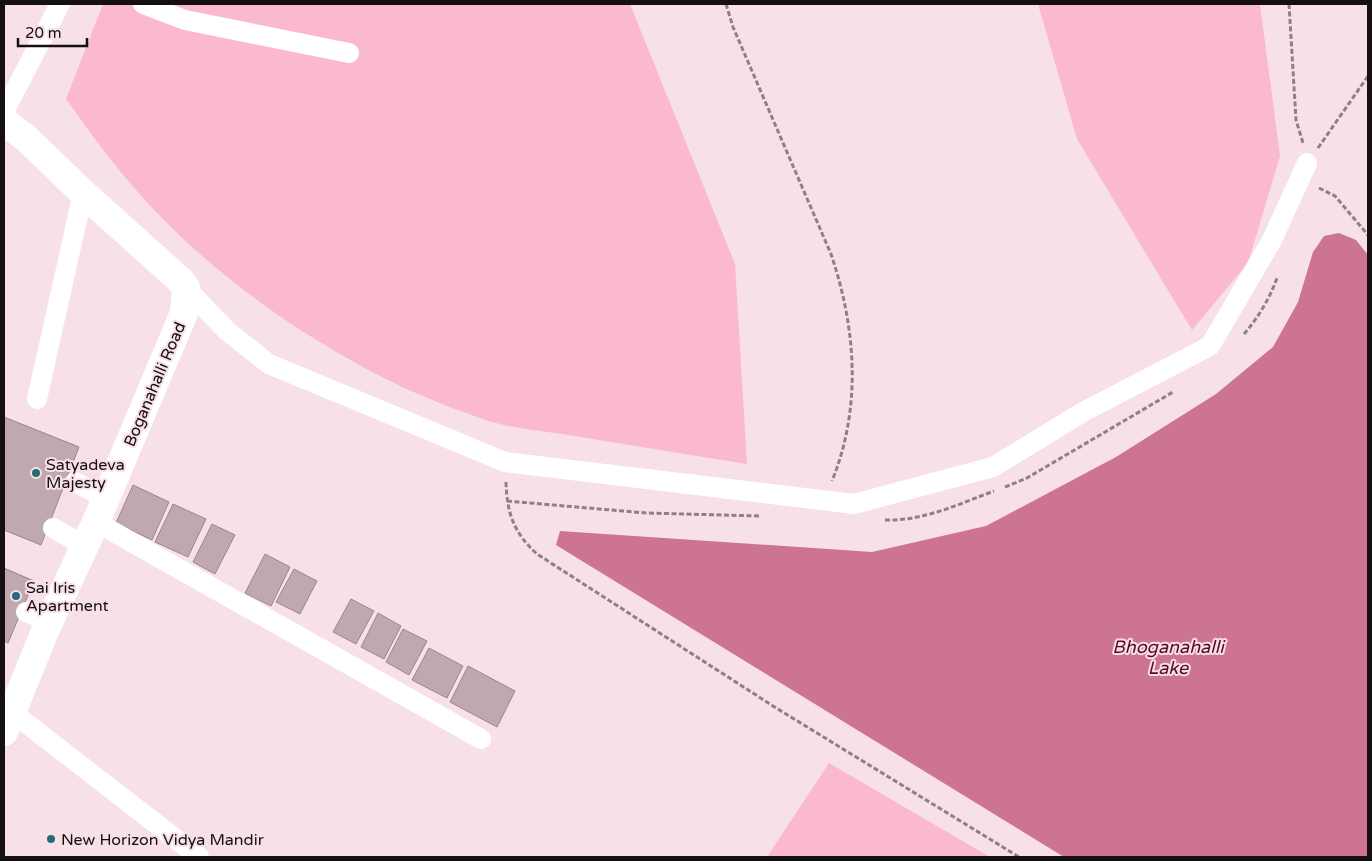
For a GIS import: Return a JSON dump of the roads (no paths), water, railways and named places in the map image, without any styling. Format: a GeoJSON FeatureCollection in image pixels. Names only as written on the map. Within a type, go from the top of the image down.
{"type":"FeatureCollection","features":[{"type":"Feature","properties":{"kind":"street"},"geometry":{"type":"LineString","coordinates":[[4,112],[60,4]]}},
{"type":"Feature","properties":{"kind":"street"},"geometry":{"type":"LineString","coordinates":[[143,4],[185,20],[349,53]]}},
{"type":"Feature","properties":{"kind":"street"},"geometry":{"type":"LineString","coordinates":[[4,121],[27,139],[83,193],[181,281],[227,331],[269,364],[505,462],[854,504],[994,467],[1083,412],[1210,346],[1272,240],[1308,163]]}},
{"type":"Feature","properties":{"kind":"street"},"geometry":{"type":"LineString","coordinates":[[37,399],[83,193]]}},
{"type":"Feature","properties":{"kind":"street","name":"Boganahalli Road"},"geometry":{"type":"LineString","coordinates":[[6,717],[38,617],[90,534],[184,313],[186,288]]}},
{"type":"Feature","properties":{"kind":"street"},"geometry":{"type":"LineString","coordinates":[[75,482],[106,498]]}},
{"type":"Feature","properties":{"kind":"street"},"geometry":{"type":"LineString","coordinates":[[53,528],[90,534],[481,738]]}},
{"type":"Feature","properties":{"kind":"street"},"geometry":{"type":"LineString","coordinates":[[6,717],[199,857]]}},
{"type":"Feature","properties":{"kind":"water","name":"Bhoganahalli Lake"},"geometry":{"type":"Polygon","coordinates":[[[1339,233],[1356,240],[1368,255],[1368,857],[1064,857],[556,545],[560,531],[872,552],[986,526],[1116,457],[1216,394],[1273,347],[1298,302],[1313,252],[1324,236],[1339,233]]]}},
{"type":"Feature","properties":{"kind":"place","name":"Satyadeva Majesty"},"geometry":{"type":"Point","coordinates":[36,473]}},
{"type":"Feature","properties":{"kind":"place","name":"Sai Iris Apartment"},"geometry":{"type":"Point","coordinates":[16,596]}},
{"type":"Feature","properties":{"kind":"place","name":"New Horizon Vidya Mandir"},"geometry":{"type":"Point","coordinates":[51,839]}}]}
